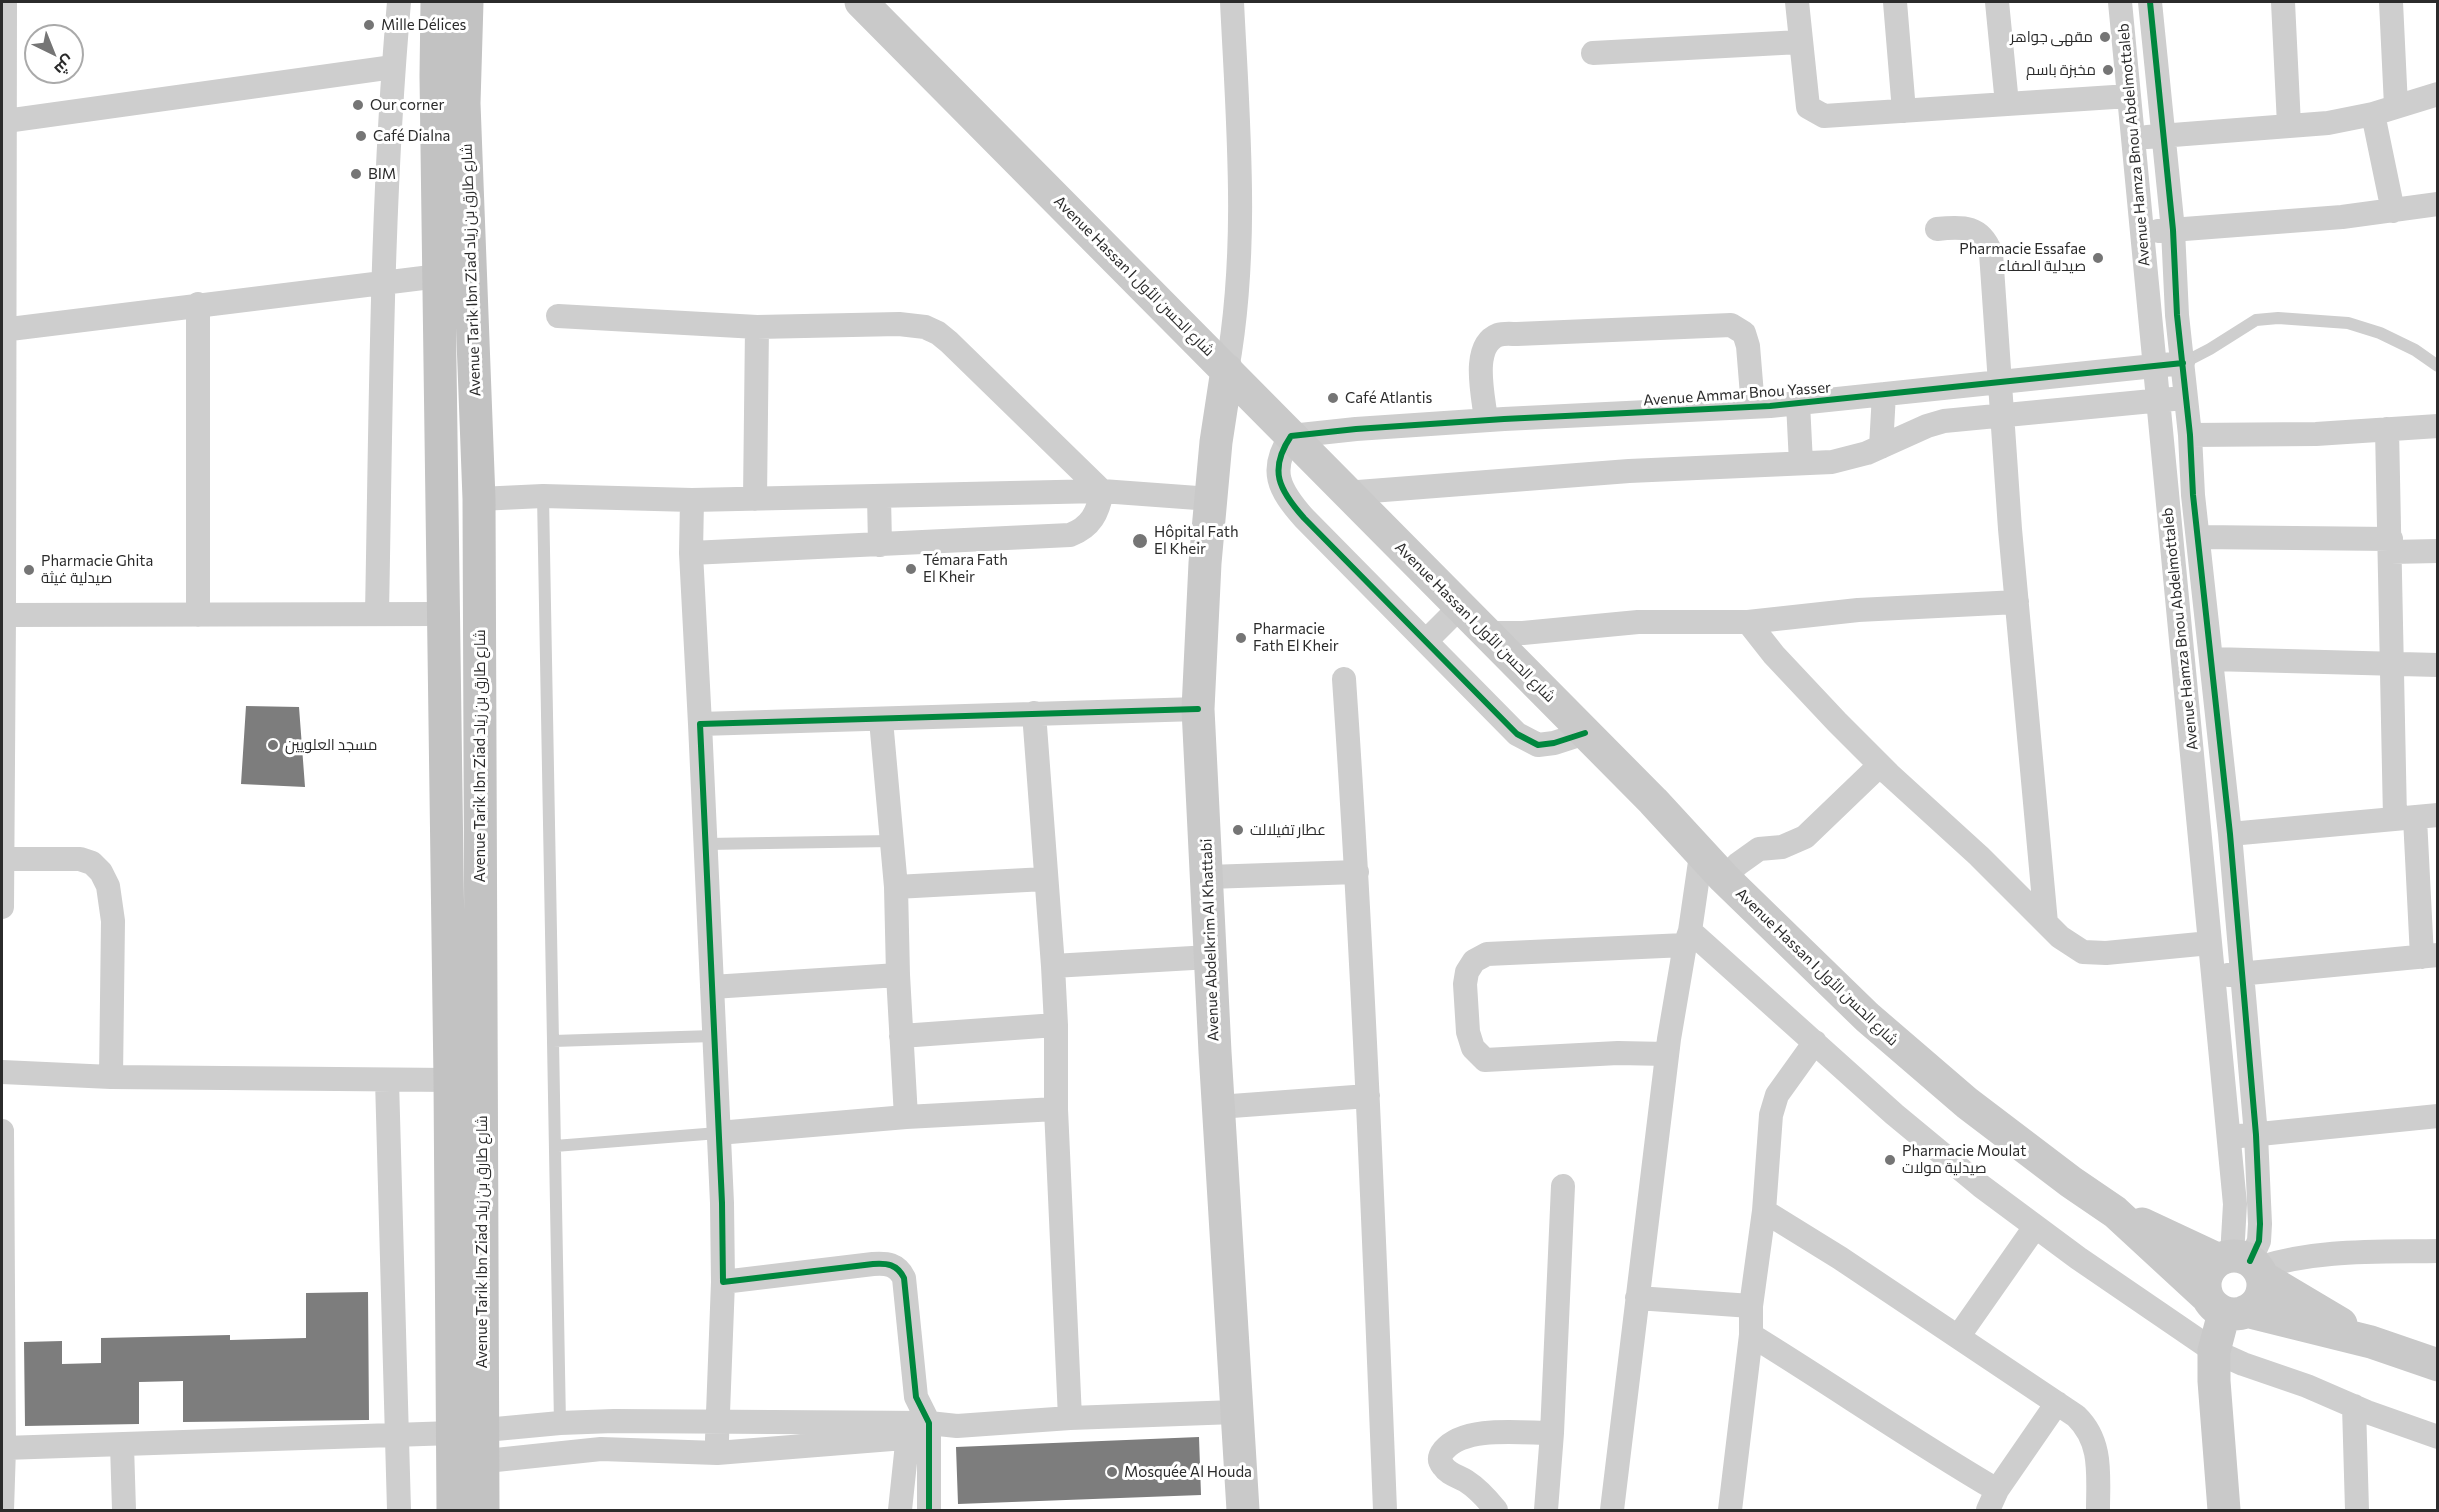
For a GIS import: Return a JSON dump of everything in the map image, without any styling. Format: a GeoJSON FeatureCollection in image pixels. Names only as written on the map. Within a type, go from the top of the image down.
{"type":"FeatureCollection","features":[{"type":"Feature","properties":{"kind":"main road","name":"Avenue Tarik Ibn Ziad شارع طارق بن زياد"},"geometry":{"type":"LineString","coordinates":[[437,2],[450,1080],[468,1447],[483,1510]]}},
{"type":"Feature","properties":{"kind":"main road","name":"Avenue Tarik Ibn Ziad شارع طارق بن زياد"},"geometry":{"type":"LineString","coordinates":[[453,1510],[468,1447],[478,499],[464,103],[467,2]]}},
{"type":"Feature","properties":{"kind":"main road","name":"Avenue Hassan I شارع الحسن الأول"},"geometry":{"type":"LineString","coordinates":[[861,2],[1653,801],[1701,855],[1867,1017],[1906,1051],[2014,1140],[2115,1212],[2226,1307],[2371,1342],[2438,1365]]}},
{"type":"Feature","properties":{"kind":"main road","name":"Avenue Abdelkrim Al Khattabi"},"geometry":{"type":"LineString","coordinates":[[1227,370],[1216,442],[1204,573],[1198,709],[1235,1413],[1243,1510]]}},
{"type":"Feature","properties":{"kind":"main road","name":"Avenue Hassan I شارع الحسن الأول"},"geometry":{"type":"LineString","coordinates":[[2115,1212],[2244,1264],[2371,1342]]}},
{"type":"Feature","properties":{"kind":"main road"},"geometry":{"type":"LineString","coordinates":[[2244,1264],[2263,1287],[2260,1297],[2255,1305],[2226,1307],[2204,1286],[2206,1276],[2211,1266],[2244,1264]]}},
{"type":"Feature","properties":{"kind":"main road"},"geometry":{"type":"LineString","coordinates":[[2224,1510],[2214,1381],[2214,1351],[2226,1307]]}},
{"type":"Feature","properties":{"kind":"street"},"geometry":{"type":"LineString","coordinates":[[2,907],[4,330],[2,197],[6,121],[3,85],[5,2]]}},
{"type":"Feature","properties":{"kind":"street"},"geometry":{"type":"LineString","coordinates":[[377,613],[385,282],[393,67],[399,2]]}},
{"type":"Feature","properties":{"kind":"street"},"geometry":{"type":"LineString","coordinates":[[1227,370],[1239,281],[1240,237],[1232,2]]}},
{"type":"Feature","properties":{"kind":"street"},"geometry":{"type":"LineString","coordinates":[[1797,2],[1808,107],[1824,116],[2129,96]]}},
{"type":"Feature","properties":{"kind":"street"},"geometry":{"type":"LineString","coordinates":[[1895,2],[1904,111]]}},
{"type":"Feature","properties":{"kind":"street"},"geometry":{"type":"LineString","coordinates":[[1997,2],[2007,104]]}},
{"type":"Feature","properties":{"kind":"street","name":"Avenue Hamza Bnou Abdelmottaleb"},"geometry":{"type":"LineString","coordinates":[[2120,2],[2228,1136],[2244,1264]]}},
{"type":"Feature","properties":{"kind":"street"},"geometry":{"type":"LineString","coordinates":[[2150,2],[2164,137],[2198,537],[2230,834],[2256,1134],[2259,1241],[2244,1264]]}},
{"type":"Feature","properties":{"kind":"street"},"geometry":{"type":"LineString","coordinates":[[2283,2],[2289,125]]}},
{"type":"Feature","properties":{"kind":"street"},"geometry":{"type":"LineString","coordinates":[[2391,2],[2396,106]]}},
{"type":"Feature","properties":{"kind":"street"},"geometry":{"type":"LineString","coordinates":[[1593,53],[1800,42]]}},
{"type":"Feature","properties":{"kind":"street"},"geometry":{"type":"LineString","coordinates":[[6,121],[393,67]]}},
{"type":"Feature","properties":{"kind":"street"},"geometry":{"type":"LineString","coordinates":[[2132,137],[2164,137],[2328,123],[2373,114],[2438,94]]}},
{"type":"Feature","properties":{"kind":"street"},"geometry":{"type":"LineString","coordinates":[[2373,114],[2393,211]]}},
{"type":"Feature","properties":{"kind":"street"},"geometry":{"type":"LineString","coordinates":[[2141,232],[2342,217],[2438,204]]}},
{"type":"Feature","properties":{"kind":"street"},"geometry":{"type":"LineString","coordinates":[[1937,230],[1970,230],[1980,233],[1986,240],[1991,253],[2004,414],[2010,529],[2046,922]]}},
{"type":"Feature","properties":{"kind":"street"},"geometry":{"type":"LineString","coordinates":[[4,330],[198,304],[439,276]]}},
{"type":"Feature","properties":{"kind":"street"},"geometry":{"type":"LineString","coordinates":[[198,304],[198,615]]}},
{"type":"Feature","properties":{"kind":"street"},"geometry":{"type":"LineString","coordinates":[[558,315],[757,327],[899,324],[925,327],[938,333],[1102,491]]}},
{"type":"Feature","properties":{"kind":"street"},"geometry":{"type":"LineString","coordinates":[[1486,420],[1480,370],[1482,351],[1490,340],[1499,335],[1517,334],[1731,325],[1744,333],[1748,346],[1754,407]]}},
{"type":"Feature","properties":{"kind":"street"},"geometry":{"type":"LineString","coordinates":[[755,499],[757,327]]}},
{"type":"Feature","properties":{"kind":"street","name":"Avenue Ammar Bnou Yasser"},"geometry":{"type":"LineString","coordinates":[[1291,436],[1486,420],[1754,407],[2183,363]]}},
{"type":"Feature","properties":{"kind":"street"},"geometry":{"type":"LineString","coordinates":[[1881,447],[1884,394]]}},
{"type":"Feature","properties":{"kind":"street"},"geometry":{"type":"LineString","coordinates":[[1346,493],[1629,471],[1832,462],[1851,459],[1927,426],[1944,422],[2004,414],[2186,398]]}},
{"type":"Feature","properties":{"kind":"street"},"geometry":{"type":"LineString","coordinates":[[1798,403],[1801,463]]}},
{"type":"Feature","properties":{"kind":"street"},"geometry":{"type":"LineString","coordinates":[[2190,435],[2271,436],[2438,426]]}},
{"type":"Feature","properties":{"kind":"street"},"geometry":{"type":"LineString","coordinates":[[2213,977],[2430,956],[2416,817],[2392,666],[2387,429]]}},
{"type":"Feature","properties":{"kind":"street"},"geometry":{"type":"LineString","coordinates":[[1291,436],[1278,461],[1280,485],[1288,500],[1517,734],[1538,746],[1585,733]]}},
{"type":"Feature","properties":{"kind":"street"},"geometry":{"type":"LineString","coordinates":[[478,499],[543,496],[692,500],[1102,491],[1211,499]]}},
{"type":"Feature","properties":{"kind":"street"},"geometry":{"type":"LineString","coordinates":[[691,553],[1070,535],[1081,531],[1096,515],[1102,491]]}},
{"type":"Feature","properties":{"kind":"street"},"geometry":{"type":"LineString","coordinates":[[879,496],[880,545]]}},
{"type":"Feature","properties":{"kind":"street"},"geometry":{"type":"LineString","coordinates":[[692,500],[691,553],[706,844],[723,1282],[717,1453]]}},
{"type":"Feature","properties":{"kind":"street"},"geometry":{"type":"LineString","coordinates":[[2198,537],[2391,545],[2438,551]]}},
{"type":"Feature","properties":{"kind":"street"},"geometry":{"type":"LineString","coordinates":[[1486,633],[1523,633],[1638,622],[1748,622],[1858,610],[2017,602]]}},
{"type":"Feature","properties":{"kind":"street"},"geometry":{"type":"LineString","coordinates":[[1426,640],[1460,607]]}},
{"type":"Feature","properties":{"kind":"street"},"geometry":{"type":"LineString","coordinates":[[4,615],[444,614]]}},
{"type":"Feature","properties":{"kind":"street"},"geometry":{"type":"LineString","coordinates":[[1748,622],[1774,655],[1880,765],[1979,856],[2060,937],[2083,952],[2106,953],[2210,943]]}},
{"type":"Feature","properties":{"kind":"street"},"geometry":{"type":"LineString","coordinates":[[2211,659],[2392,666],[2438,665]]}},
{"type":"Feature","properties":{"kind":"street"},"geometry":{"type":"LineString","coordinates":[[1344,679],[1357,872],[1385,1510]]}},
{"type":"Feature","properties":{"kind":"street"},"geometry":{"type":"LineString","coordinates":[[700,724],[1198,709]]}},
{"type":"Feature","properties":{"kind":"street"},"geometry":{"type":"LineString","coordinates":[[1034,713],[1053,966],[1056,1109],[1070,1418]]}},
{"type":"Feature","properties":{"kind":"street"},"geometry":{"type":"LineString","coordinates":[[881,720],[896,887],[898,975],[906,1117]]}},
{"type":"Feature","properties":{"kind":"street"},"geometry":{"type":"LineString","coordinates":[[1724,878],[1738,864],[1759,849],[1782,847],[1805,837],[1880,765]]}},
{"type":"Feature","properties":{"kind":"street"},"geometry":{"type":"LineString","coordinates":[[2230,834],[2416,817]]}},
{"type":"Feature","properties":{"kind":"street"},"geometry":{"type":"LineString","coordinates":[[1612,1510],[1667,1054],[1701,855]]}},
{"type":"Feature","properties":{"kind":"street"},"geometry":{"type":"LineString","coordinates":[[2,859],[80,859],[92,863],[101,872],[108,886],[113,921],[111,1077]]}},
{"type":"Feature","properties":{"kind":"street"},"geometry":{"type":"LineString","coordinates":[[1208,877],[1357,872]]}},
{"type":"Feature","properties":{"kind":"street"},"geometry":{"type":"LineString","coordinates":[[896,887],[1045,879]]}},
{"type":"Feature","properties":{"kind":"street"},"geometry":{"type":"LineString","coordinates":[[1667,1054],[1618,1053],[1485,1060],[1473,1048],[1468,1032],[1467,972],[1474,961],[1487,954],[1688,938],[1815,1042],[1930,1145],[2035,1227],[2214,1351],[2438,1437]]}},
{"type":"Feature","properties":{"kind":"street"},"geometry":{"type":"LineString","coordinates":[[1053,966],[1210,957]]}},
{"type":"Feature","properties":{"kind":"street"},"geometry":{"type":"LineString","coordinates":[[712,987],[898,975]]}},
{"type":"Feature","properties":{"kind":"street"},"geometry":{"type":"LineString","coordinates":[[901,1036],[1056,1025]]}},
{"type":"Feature","properties":{"kind":"street"},"geometry":{"type":"LineString","coordinates":[[1730,1510],[1751,1335],[1751,1306],[1764,1211],[1771,1115],[1777,1095],[1815,1042]]}},
{"type":"Feature","properties":{"kind":"street"},"geometry":{"type":"LineString","coordinates":[[2,1072],[111,1077],[450,1080]]}},
{"type":"Feature","properties":{"kind":"street"},"geometry":{"type":"LineString","coordinates":[[387,1080],[399,1510]]}},
{"type":"Feature","properties":{"kind":"street"},"geometry":{"type":"LineString","coordinates":[[1218,1107],[1368,1096]]}},
{"type":"Feature","properties":{"kind":"street"},"geometry":{"type":"LineString","coordinates":[[718,1133],[906,1117],[1056,1109]]}},
{"type":"Feature","properties":{"kind":"street"},"geometry":{"type":"LineString","coordinates":[[2228,1136],[2438,1116]]}},
{"type":"Feature","properties":{"kind":"street"},"geometry":{"type":"LineString","coordinates":[[2,1131],[4,1448],[2,1510]]}},
{"type":"Feature","properties":{"kind":"street"},"geometry":{"type":"LineString","coordinates":[[1546,1510],[1552,1433],[1563,1186]]}},
{"type":"Feature","properties":{"kind":"street"},"geometry":{"type":"LineString","coordinates":[[1764,1211],[1840,1258],[2057,1403],[2086,1426],[2094,1440],[2098,1510]]}},
{"type":"Feature","properties":{"kind":"street"},"geometry":{"type":"LineString","coordinates":[[1958,1337],[2035,1227]]}},
{"type":"Feature","properties":{"kind":"street"},"geometry":{"type":"LineString","coordinates":[[2244,1264],[2354,1252],[2438,1251]]}},
{"type":"Feature","properties":{"kind":"street"},"geometry":{"type":"LineString","coordinates":[[723,1282],[873,1264],[887,1263],[898,1268],[904,1278],[918,1431],[929,1510]]}},
{"type":"Feature","properties":{"kind":"street"},"geometry":{"type":"LineString","coordinates":[[1637,1298],[1751,1306]]}},
{"type":"Feature","properties":{"kind":"street"},"geometry":{"type":"LineString","coordinates":[[1751,1335],[1908,1436],[1992,1500],[2057,1403]]}},
{"type":"Feature","properties":{"kind":"street"},"geometry":{"type":"LineString","coordinates":[[2354,1406],[2357,1510]]}},
{"type":"Feature","properties":{"kind":"street"},"geometry":{"type":"LineString","coordinates":[[4,1448],[397,1435],[468,1447],[717,1453],[957,1426],[1070,1418],[1235,1413]]}},
{"type":"Feature","properties":{"kind":"street"},"geometry":{"type":"LineString","coordinates":[[468,1447],[560,1423],[717,1423],[918,1431]]}},
{"type":"Feature","properties":{"kind":"street"},"geometry":{"type":"LineString","coordinates":[[900,1510],[918,1431]]}},
{"type":"Feature","properties":{"kind":"street"},"geometry":{"type":"LineString","coordinates":[[1496,1510],[1467,1482],[1444,1469],[1440,1462],[1440,1455],[1447,1446],[1465,1436],[1485,1433],[1552,1433]]}},
{"type":"Feature","properties":{"kind":"street"},"geometry":{"type":"LineString","coordinates":[[123,1445],[124,1510]]}},
{"type":"Feature","properties":{"kind":"lane"},"geometry":{"type":"LineString","coordinates":[[2183,363],[2256,320],[2278,318],[2348,323],[2380,333],[2415,350],[2438,366]]}},
{"type":"Feature","properties":{"kind":"lane"},"geometry":{"type":"LineString","coordinates":[[543,496],[560,1423]]}},
{"type":"Feature","properties":{"kind":"lane"},"geometry":{"type":"LineString","coordinates":[[706,844],[891,841]]}},
{"type":"Feature","properties":{"kind":"lane"},"geometry":{"type":"LineString","coordinates":[[553,1041],[713,1036]]}},
{"type":"Feature","properties":{"kind":"lane"},"geometry":{"type":"LineString","coordinates":[[555,1146],[718,1133]]}},
{"type":"Feature","properties":{"kind":"building","name":"مسجد العلويين"},"geometry":{"type":"Polygon","coordinates":[[[246,706],[299,707],[305,787],[241,784],[246,706]]]}},
{"type":"Feature","properties":{"kind":"building"},"geometry":{"type":"Polygon","coordinates":[[[368,1292],[369,1420],[183,1422],[183,1381],[139,1382],[139,1424],[25,1426],[24,1342],[62,1341],[62,1364],[101,1363],[101,1338],[230,1335],[230,1340],[306,1338],[306,1293],[368,1292]]]}},
{"type":"Feature","properties":{"kind":"building","name":"Mosquée Al Houda"},"geometry":{"type":"Polygon","coordinates":[[[1199,1437],[1201,1495],[958,1504],[956,1447],[1199,1437]]]}},
{"type":"Feature","properties":{"kind":"cycle path"},"geometry":{"type":"LineString","coordinates":[[2150,2],[2173,230],[2177,315],[2190,435],[2193,495],[2230,834],[2256,1135],[2260,1224],[2259,1241],[2250,1261]]}},
{"type":"Feature","properties":{"kind":"cycle path"},"geometry":{"type":"LineString","coordinates":[[1585,733],[1554,743],[1538,745],[1517,734],[1295,508],[1283,489],[1278,470],[1284,448],[1291,436],[1356,429],[1504,419],[1770,406],[2183,363]]}},
{"type":"Feature","properties":{"kind":"cycle path"},"geometry":{"type":"LineString","coordinates":[[929,1510],[929,1423],[916,1397],[904,1278],[898,1270],[887,1264],[873,1264],[723,1282],[722,1203],[700,724],[1198,709]]}},
{"type":"Feature","properties":{"kind":"place","name":"Mille Délices"},"geometry":{"type":"Point","coordinates":[369,25]}},
{"type":"Feature","properties":{"kind":"place","name":"مقهى جواهر"},"geometry":{"type":"Point","coordinates":[2105,37]}},
{"type":"Feature","properties":{"kind":"place","name":"مخبزة باسم"},"geometry":{"type":"Point","coordinates":[2108,70]}},
{"type":"Feature","properties":{"kind":"place","name":"Our corner"},"geometry":{"type":"Point","coordinates":[358,105]}},
{"type":"Feature","properties":{"kind":"place","name":"Café Dialna"},"geometry":{"type":"Point","coordinates":[361,136]}},
{"type":"Feature","properties":{"kind":"place","name":"BIM"},"geometry":{"type":"Point","coordinates":[356,174]}},
{"type":"Feature","properties":{"kind":"place","name":"Pharmacie Essafae صيدلية الصفاء"},"geometry":{"type":"Point","coordinates":[2098,258]}},
{"type":"Feature","properties":{"kind":"place","name":"Café Atlantis"},"geometry":{"type":"Point","coordinates":[1333,398]}},
{"type":"Feature","properties":{"kind":"place","name":"Hôpital Fath El Kheir"},"geometry":{"type":"Point","coordinates":[1140,541]}},
{"type":"Feature","properties":{"kind":"place","name":"Témara Fath El Kheir"},"geometry":{"type":"Point","coordinates":[911,569]}},
{"type":"Feature","properties":{"kind":"place","name":"Pharmacie Ghita صيدلية غيثة"},"geometry":{"type":"Point","coordinates":[29,570]}},
{"type":"Feature","properties":{"kind":"place","name":"Pharmacie Fath El Kheir"},"geometry":{"type":"Point","coordinates":[1241,638]}},
{"type":"Feature","properties":{"kind":"place","name":"مسجد العلويين"},"geometry":{"type":"Point","coordinates":[273,745]}},
{"type":"Feature","properties":{"kind":"place","name":"عطار تفيلالت"},"geometry":{"type":"Point","coordinates":[1238,830]}},
{"type":"Feature","properties":{"kind":"place","name":"Pharmacie Moulat صيدلية مولات"},"geometry":{"type":"Point","coordinates":[1890,1160]}},
{"type":"Feature","properties":{"kind":"place","name":"Mosquée Al Houda"},"geometry":{"type":"Point","coordinates":[1112,1472]}}]}
